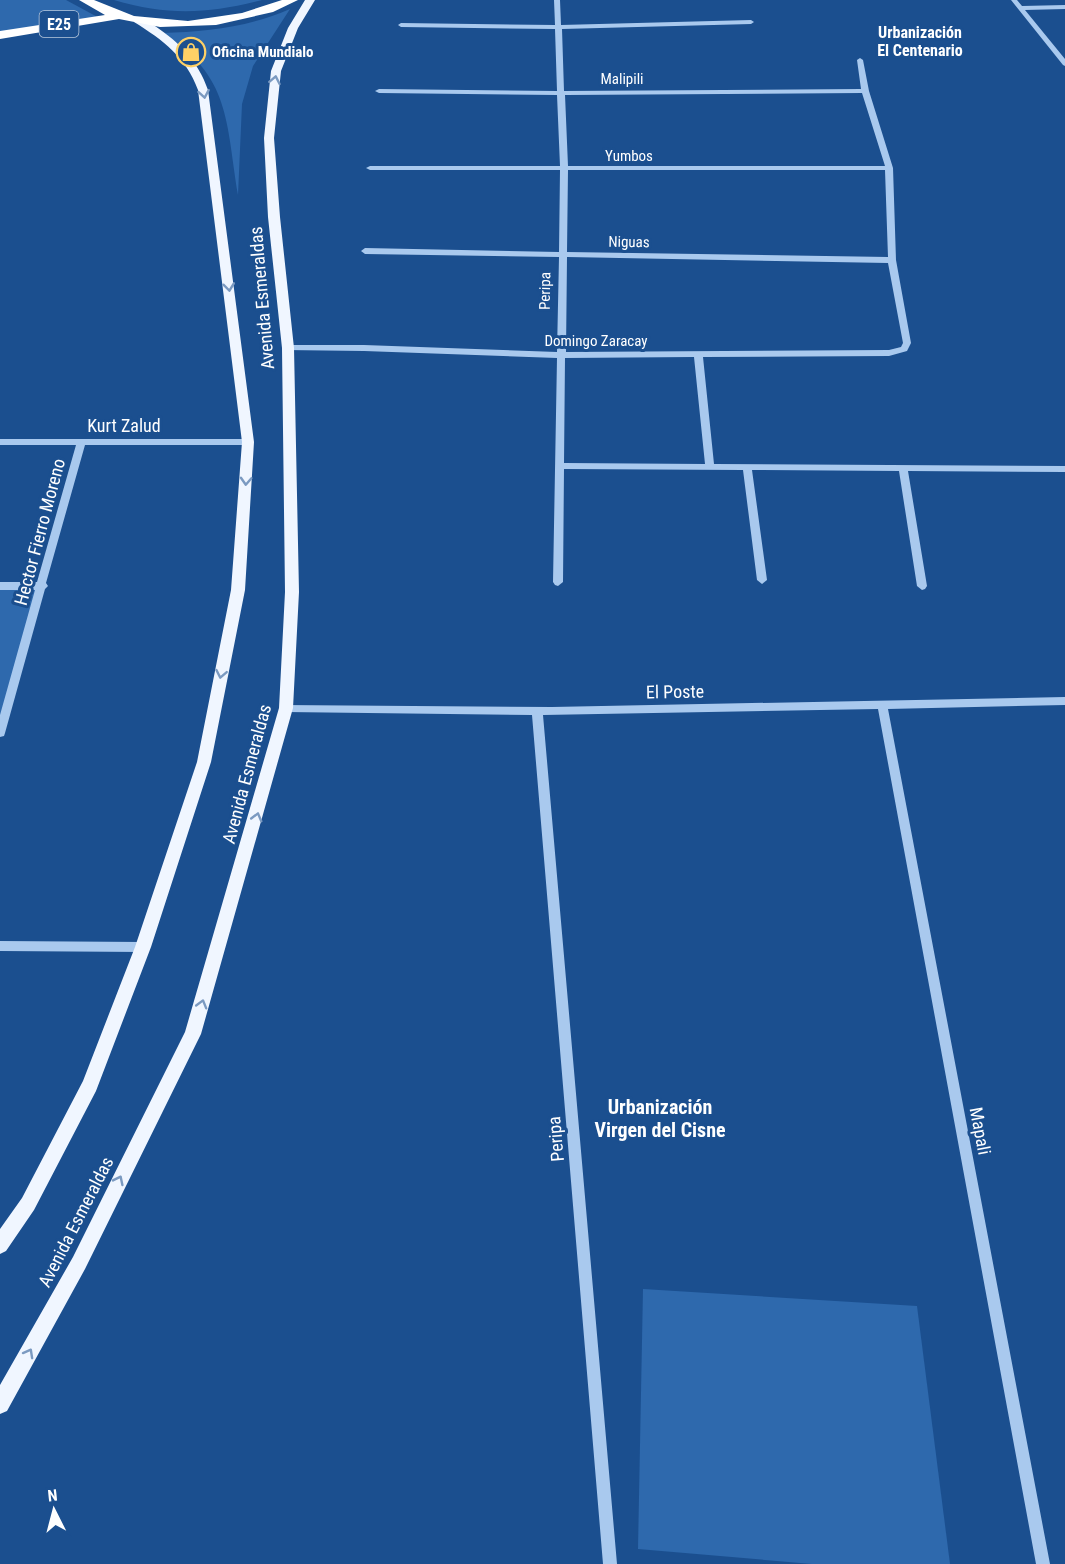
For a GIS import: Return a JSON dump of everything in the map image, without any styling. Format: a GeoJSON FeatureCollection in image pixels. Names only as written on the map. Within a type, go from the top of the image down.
{"type":"FeatureCollection","features":[{"type":"Feature","properties":{"kind":"highway"},"geometry":{"type":"LineString","coordinates":[[85,0],[119,16],[171,24],[207,23],[242,18],[292,0]]}},
{"type":"Feature","properties":{"kind":"highway","name":"E25"},"geometry":{"type":"LineString","coordinates":[[0,35],[119,16]]}},
{"type":"Feature","properties":{"kind":"main road","name":"Avenida Esmeraldas"},"geometry":{"type":"LineString","coordinates":[[0,1404],[79,1263],[194,1034],[286,708],[292,592],[288,348],[274,217],[269,138],[276,71],[293,28],[310,0]]}},
{"type":"Feature","properties":{"kind":"main road","name":"Avenida Esmeraldas"},"geometry":{"type":"LineString","coordinates":[[0,1245],[28,1204],[90,1085],[143,948],[204,762],[238,590],[248,442],[203,90],[199,74],[189,58],[176,45],[137,20]]}},
{"type":"Feature","properties":{"kind":"street","name":"Peripa"},"geometry":{"type":"LineString","coordinates":[[557,0],[564,169],[558,582]]}},
{"type":"Feature","properties":{"kind":"street"},"geometry":{"type":"LineString","coordinates":[[1014,0],[1065,64]]}},
{"type":"Feature","properties":{"kind":"street"},"geometry":{"type":"LineString","coordinates":[[1021,8],[1065,7]]}},
{"type":"Feature","properties":{"kind":"street"},"geometry":{"type":"LineString","coordinates":[[401,25],[557,27],[751,22]]}},
{"type":"Feature","properties":{"kind":"street"},"geometry":{"type":"LineString","coordinates":[[860,60],[865,91],[889,168],[892,260]]}},
{"type":"Feature","properties":{"kind":"street","name":"Malipili"},"geometry":{"type":"LineString","coordinates":[[379,91],[562,93],[865,91]]}},
{"type":"Feature","properties":{"kind":"street","name":"Yumbos"},"geometry":{"type":"LineString","coordinates":[[370,168],[889,168]]}},
{"type":"Feature","properties":{"kind":"street","name":"Niguas"},"geometry":{"type":"LineString","coordinates":[[365,251],[892,260]]}},
{"type":"Feature","properties":{"kind":"street","name":"Domingo Zaracay"},"geometry":{"type":"LineString","coordinates":[[288,348],[364,348],[561,355],[889,353],[904,349],[907,344],[892,260]]}},
{"type":"Feature","properties":{"kind":"street"},"geometry":{"type":"LineString","coordinates":[[698,354],[710,467]]}},
{"type":"Feature","properties":{"kind":"street","name":"Kurt Zalud"},"geometry":{"type":"LineString","coordinates":[[0,442],[248,442]]}},
{"type":"Feature","properties":{"kind":"street","name":"Hector Fierro Moreno"},"geometry":{"type":"LineString","coordinates":[[0,733],[43,586],[81,442]]}},
{"type":"Feature","properties":{"kind":"street"},"geometry":{"type":"LineString","coordinates":[[559,466],[1065,469]]}},
{"type":"Feature","properties":{"kind":"street"},"geometry":{"type":"LineString","coordinates":[[747,468],[762,580]]}},
{"type":"Feature","properties":{"kind":"street"},"geometry":{"type":"LineString","coordinates":[[903,469],[922,586]]}},
{"type":"Feature","properties":{"kind":"street"},"geometry":{"type":"LineString","coordinates":[[0,586],[43,586]]}},
{"type":"Feature","properties":{"kind":"street","name":"El Poste"},"geometry":{"type":"LineString","coordinates":[[286,708],[537,711],[1065,701]]}},
{"type":"Feature","properties":{"kind":"street","name":"Mapali"},"geometry":{"type":"LineString","coordinates":[[882,704],[1043,1564]]}},
{"type":"Feature","properties":{"kind":"street","name":"Peripa"},"geometry":{"type":"LineString","coordinates":[[537,711],[610,1564]]}},
{"type":"Feature","properties":{"kind":"street"},"geometry":{"type":"LineString","coordinates":[[0,946],[143,948]]}},
{"type":"Feature","properties":{"kind":"shaded area"},"geometry":{"type":"Polygon","coordinates":[[[0,0],[66,0],[103,20],[0,32],[0,0]]]}},
{"type":"Feature","properties":{"kind":"shaded area"},"geometry":{"type":"Polygon","coordinates":[[[114,0],[262,0],[224,8],[170,11],[114,0]]]}},
{"type":"Feature","properties":{"kind":"shaded area"},"geometry":{"type":"Polygon","coordinates":[[[290,9],[253,66],[242,104],[238,195],[227,123],[213,84],[201,66],[185,49],[162,33],[228,27],[259,20],[290,9]]]}},
{"type":"Feature","properties":{"kind":"shaded area"},"geometry":{"type":"Polygon","coordinates":[[[0,586],[43,586],[0,733],[0,586]]]}},
{"type":"Feature","properties":{"kind":"shaded area"},"geometry":{"type":"Polygon","coordinates":[[[643,1289],[917,1306],[950,1564],[812,1564],[638,1549],[643,1289]]]}},
{"type":"Feature","properties":{"kind":"place","name":"Oficina Mundialo"},"geometry":{"type":"Point","coordinates":[191,52]}},
{"type":"Feature","properties":{"kind":"district","name":"Urbanización El Centenario"},"geometry":{"type":"Point","coordinates":[920,41]}},
{"type":"Feature","properties":{"kind":"district","name":"Urbanización Virgen del Cisne"},"geometry":{"type":"Point","coordinates":[660,1118]}}]}
